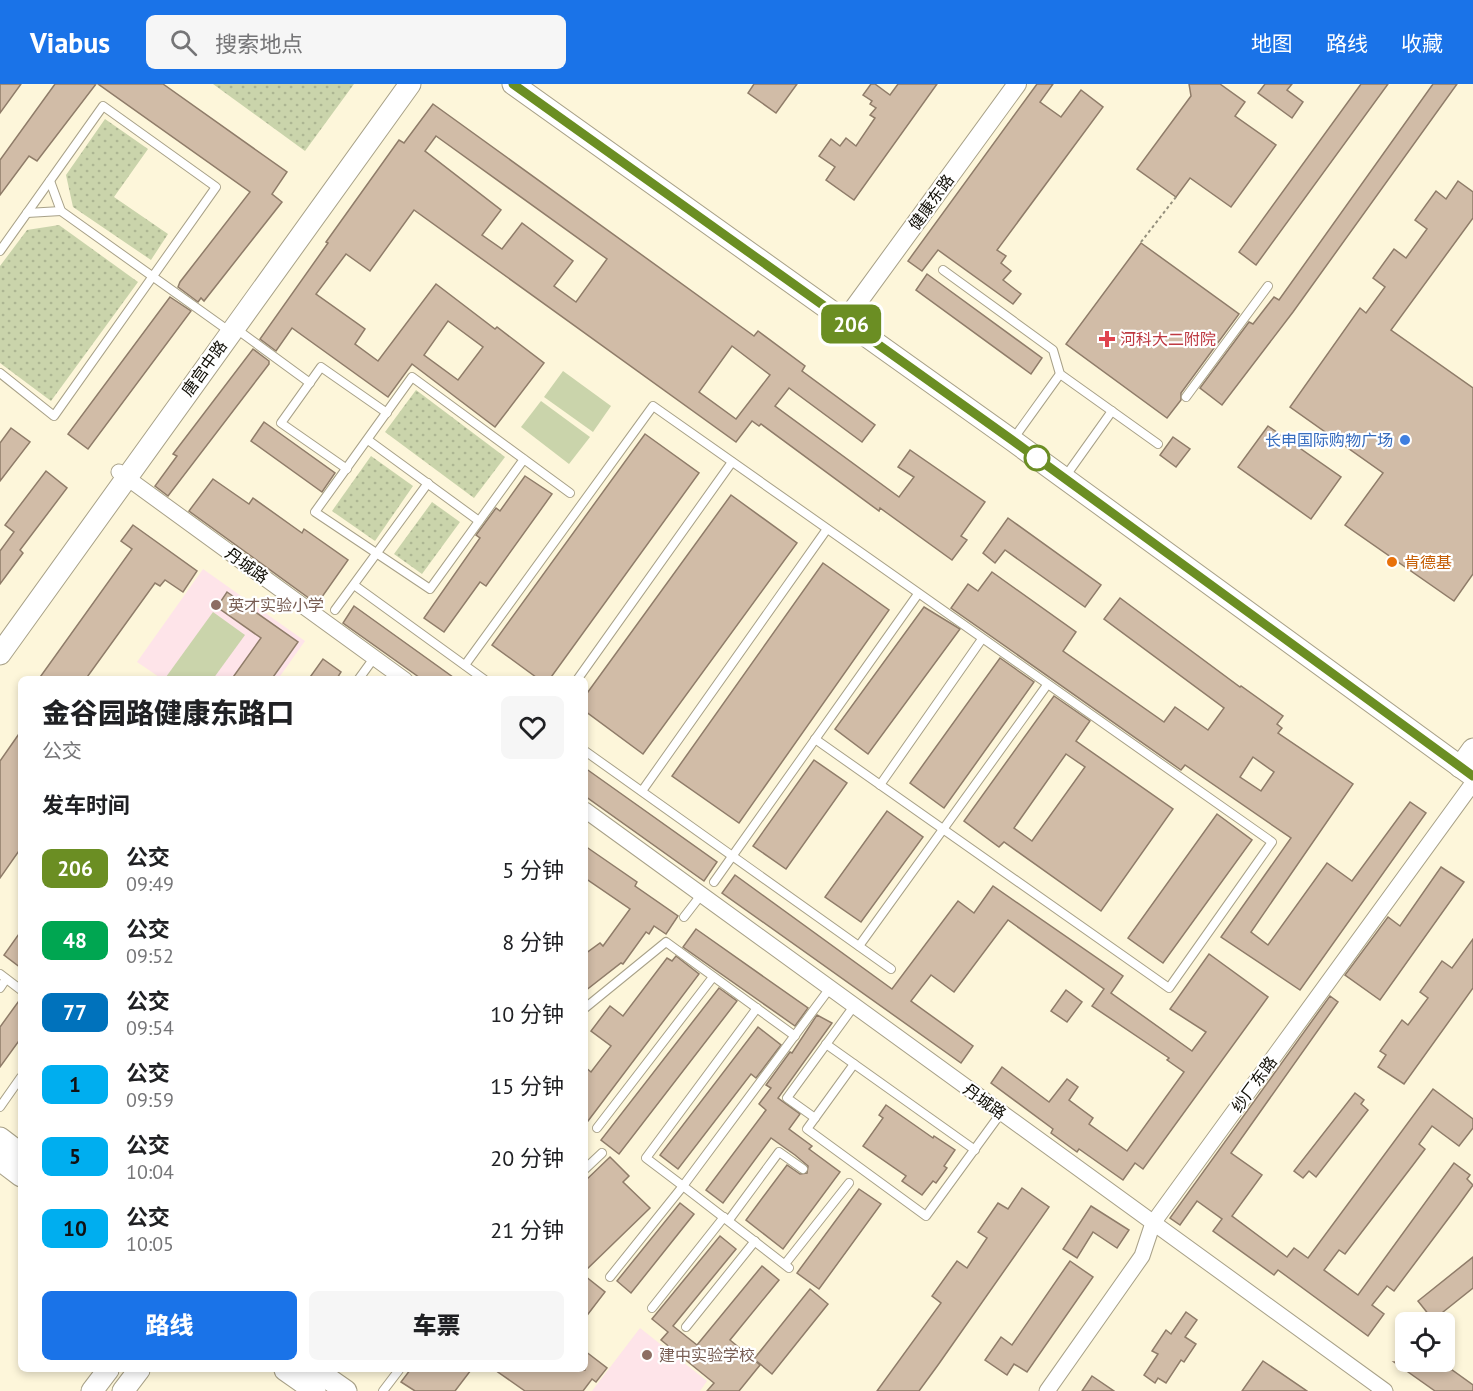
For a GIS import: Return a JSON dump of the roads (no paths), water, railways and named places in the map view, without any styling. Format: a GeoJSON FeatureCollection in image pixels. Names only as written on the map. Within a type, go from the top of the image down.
{"type":"FeatureCollection","features":[{"type":"Feature","properties":{"kind":"main road","name":"唐宫中路"},"geometry":{"type":"LineString","coordinates":[[229,329],[398,84]]}},
{"type":"Feature","properties":{"kind":"main road","name":"唐宫中路"},"geometry":{"type":"LineString","coordinates":[[0,639],[410,84]]}},
{"type":"Feature","properties":{"kind":"main road"},"geometry":{"type":"LineString","coordinates":[[513,84],[848,317]]}},
{"type":"Feature","properties":{"kind":"main road"},"geometry":{"type":"LineString","coordinates":[[530,84],[848,317],[1470,765]]}},
{"type":"Feature","properties":{"kind":"main road","name":"唐宫中路"},"geometry":{"type":"LineString","coordinates":[[0,654],[122,475]]}},
{"type":"Feature","properties":{"kind":"main road"},"geometry":{"type":"LineString","coordinates":[[0,1138],[18,1152]]}},
{"type":"Feature","properties":{"kind":"main road"},"geometry":{"type":"LineString","coordinates":[[0,1160],[18,1174]]}},
{"type":"Feature","properties":{"kind":"main road"},"geometry":{"type":"LineString","coordinates":[[92,1391],[106,1372]]}},
{"type":"Feature","properties":{"kind":"main road"},"geometry":{"type":"LineString","coordinates":[[123,1391],[137,1372]]}},
{"type":"Feature","properties":{"kind":"main road"},"geometry":{"type":"LineString","coordinates":[[288,1372],[315,1391]]}},
{"type":"Feature","properties":{"kind":"main road"},"geometry":{"type":"LineString","coordinates":[[319,1372],[346,1391]]}},
{"type":"Feature","properties":{"kind":"street","name":"健康东路"},"geometry":{"type":"LineString","coordinates":[[848,317],[1017,84]]}},
{"type":"Feature","properties":{"kind":"street","name":"丹城路"},"geometry":{"type":"LineString","coordinates":[[122,475],[399,676]]}},
{"type":"Feature","properties":{"kind":"street","name":"纱厂东路"},"geometry":{"type":"LineString","coordinates":[[1047,1391],[1142,1256],[1153,1222],[1470,765]]}},
{"type":"Feature","properties":{"kind":"street","name":"丹城路"},"geometry":{"type":"LineString","coordinates":[[588,812],[1385,1391]]}},
{"type":"Feature","properties":{"kind":"lane"},"geometry":{"type":"LineString","coordinates":[[0,250],[103,106],[216,186],[54,416],[0,373]]}},
{"type":"Feature","properties":{"kind":"lane"},"geometry":{"type":"LineString","coordinates":[[50,181],[61,211],[153,277],[310,383]]}},
{"type":"Feature","properties":{"kind":"lane"},"geometry":{"type":"LineString","coordinates":[[27,213],[61,211]]}},
{"type":"Feature","properties":{"kind":"lane"},"geometry":{"type":"LineString","coordinates":[[943,270],[1053,350],[1060,374],[1158,444]]}},
{"type":"Feature","properties":{"kind":"lane"},"geometry":{"type":"LineString","coordinates":[[1186,397],[1268,286]]}},
{"type":"Feature","properties":{"kind":"lane"},"geometry":{"type":"LineString","coordinates":[[347,469],[281,423],[321,367],[387,413]]}},
{"type":"Feature","properties":{"kind":"lane"},"geometry":{"type":"LineString","coordinates":[[1015,437],[1060,374]]}},
{"type":"Feature","properties":{"kind":"lane"},"geometry":{"type":"LineString","coordinates":[[524,459],[430,589],[315,512],[412,377],[524,459],[570,493]]}},
{"type":"Feature","properties":{"kind":"lane"},"geometry":{"type":"LineString","coordinates":[[465,665],[653,406],[1272,842],[1169,988],[815,739]]}},
{"type":"Feature","properties":{"kind":"lane"},"geometry":{"type":"LineString","coordinates":[[1067,474],[1112,411]]}},
{"type":"Feature","properties":{"kind":"lane"},"geometry":{"type":"LineString","coordinates":[[368,440],[479,521]]}},
{"type":"Feature","properties":{"kind":"lane"},"geometry":{"type":"LineString","coordinates":[[580,676],[732,462]]}},
{"type":"Feature","properties":{"kind":"lane"},"geometry":{"type":"LineString","coordinates":[[335,610],[428,483]]}},
{"type":"Feature","properties":{"kind":"lane"},"geometry":{"type":"LineString","coordinates":[[642,791],[827,530]]}},
{"type":"Feature","properties":{"kind":"lane"},"geometry":{"type":"LineString","coordinates":[[354,585],[480,676]]}},
{"type":"Feature","properties":{"kind":"lane"},"geometry":{"type":"LineString","coordinates":[[714,882],[918,594]]}},
{"type":"Feature","properties":{"kind":"lane"},"geometry":{"type":"LineString","coordinates":[[880,785],[982,639]]}},
{"type":"Feature","properties":{"kind":"lane"},"geometry":{"type":"LineString","coordinates":[[361,676],[374,658]]}},
{"type":"Feature","properties":{"kind":"lane"},"geometry":{"type":"LineString","coordinates":[[859,946],[1047,685]]}},
{"type":"Feature","properties":{"kind":"lane"},"geometry":{"type":"LineString","coordinates":[[588,753],[891,969]]}},
{"type":"Feature","properties":{"kind":"lane"},"geometry":{"type":"LineString","coordinates":[[684,917],[701,895]]}},
{"type":"Feature","properties":{"kind":"lane"},"geometry":{"type":"LineString","coordinates":[[588,1006],[667,941],[795,1036]]}},
{"type":"Feature","properties":{"kind":"lane"},"geometry":{"type":"LineString","coordinates":[[0,988],[3,977],[18,987]]}},
{"type":"Feature","properties":{"kind":"lane"},"geometry":{"type":"LineString","coordinates":[[597,1128],[713,977]]}},
{"type":"Feature","properties":{"kind":"lane"},"geometry":{"type":"LineString","coordinates":[[610,1277],[684,1186],[830,988]]}},
{"type":"Feature","properties":{"kind":"lane"},"geometry":{"type":"LineString","coordinates":[[815,1118],[787,1098],[854,1006]]}},
{"type":"Feature","properties":{"kind":"lane"},"geometry":{"type":"LineString","coordinates":[[757,1008],[646,1158],[787,1266],[849,1183]]}},
{"type":"Feature","properties":{"kind":"lane"},"geometry":{"type":"LineString","coordinates":[[826,1044],[975,1150]]}},
{"type":"Feature","properties":{"kind":"lane"},"geometry":{"type":"LineString","coordinates":[[854,1064],[807,1129],[926,1216],[1001,1113]]}},
{"type":"Feature","properties":{"kind":"lane"},"geometry":{"type":"LineString","coordinates":[[0,1107],[18,1081]]}},
{"type":"Feature","properties":{"kind":"lane"},"geometry":{"type":"LineString","coordinates":[[652,1308],[779,1152],[803,1169]]}},
{"type":"Feature","properties":{"kind":"lane"},"geometry":{"type":"LineString","coordinates":[[588,1166],[602,1153]]}},
{"type":"Feature","properties":{"kind":"lane"},"geometry":{"type":"LineString","coordinates":[[686,1327],[755,1241]]}},
{"type":"Feature","properties":{"kind":"lane"},"geometry":{"type":"LineString","coordinates":[[383,1391],[397,1372]]}},
{"type":"Feature","properties":{"kind":"place","name":"河科大二附院"},"geometry":{"type":"Point","coordinates":[1107,339]}},
{"type":"Feature","properties":{"kind":"place","name":"长申国际购物广场"},"geometry":{"type":"Point","coordinates":[1405,440]}},
{"type":"Feature","properties":{"kind":"place","name":"肯德基"},"geometry":{"type":"Point","coordinates":[1392,562]}},
{"type":"Feature","properties":{"kind":"place","name":"英才实验小学"},"geometry":{"type":"Point","coordinates":[216,605]}},
{"type":"Feature","properties":{"kind":"place","name":"建中实验学校"},"geometry":{"type":"Point","coordinates":[647,1355]}}]}
